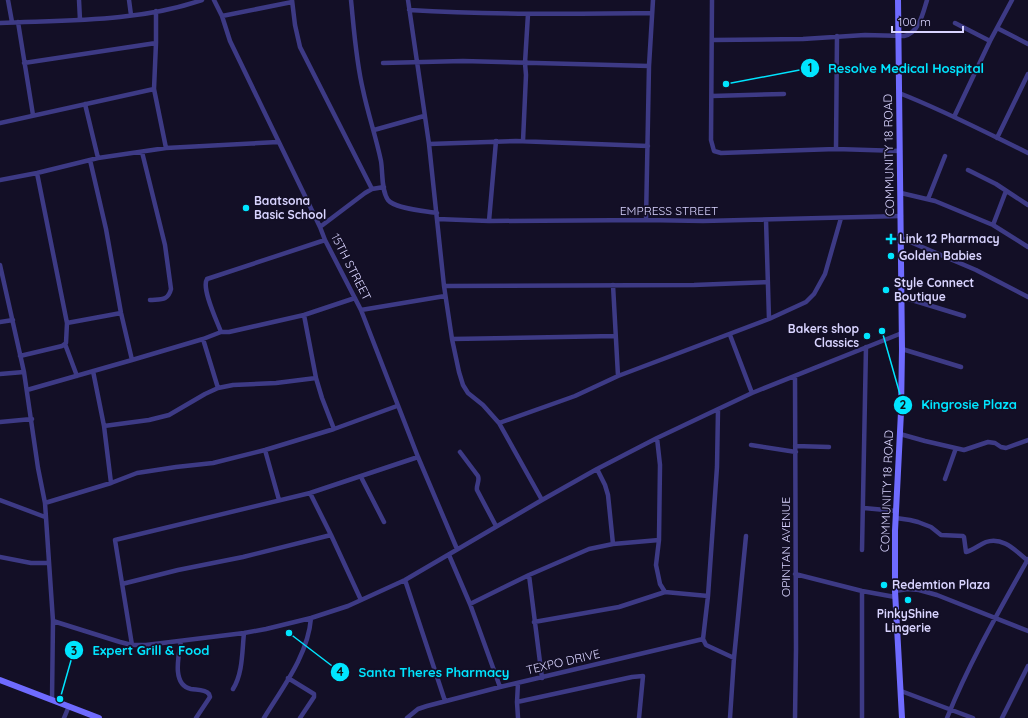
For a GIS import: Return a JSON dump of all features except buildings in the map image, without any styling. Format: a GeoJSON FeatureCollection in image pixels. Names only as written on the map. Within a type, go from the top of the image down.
{"type":"FeatureCollection","features":[{"type":"Feature","properties":{"kind":"main road","name":"COMMUNITY 18 ROAD"},"geometry":{"type":"LineString","coordinates":[[898,0],[902,349],[896,511],[895,594],[902,718]]}},
{"type":"Feature","properties":{"kind":"main road"},"geometry":{"type":"LineString","coordinates":[[0,680],[99,718]]}},
{"type":"Feature","properties":{"kind":"street"},"geometry":{"type":"LineString","coordinates":[[8,0],[12,22]]}},
{"type":"Feature","properties":{"kind":"street"},"geometry":{"type":"LineString","coordinates":[[79,0],[80,20]]}},
{"type":"Feature","properties":{"kind":"street"},"geometry":{"type":"LineString","coordinates":[[129,0],[131,16]]}},
{"type":"Feature","properties":{"kind":"street"},"geometry":{"type":"LineString","coordinates":[[0,23],[80,20],[131,16],[174,9],[202,0]]}},
{"type":"Feature","properties":{"kind":"street","name":"15TH STREET"},"geometry":{"type":"LineString","coordinates":[[214,0],[222,16],[230,41],[325,240],[361,310],[418,457],[458,549]]}},
{"type":"Feature","properties":{"kind":"street"},"geometry":{"type":"LineString","coordinates":[[351,0],[358,65],[363,91],[374,130],[382,168],[384,187],[388,200],[397,206],[437,213]]}},
{"type":"Feature","properties":{"kind":"street"},"geometry":{"type":"LineString","coordinates":[[408,0],[429,144],[445,296],[452,339],[463,385],[468,393],[483,405],[499,423],[542,500]]}},
{"type":"Feature","properties":{"kind":"street"},"geometry":{"type":"LineString","coordinates":[[646,220],[649,66],[653,0]]}},
{"type":"Feature","properties":{"kind":"street"},"geometry":{"type":"LineString","coordinates":[[712,0],[712,146],[714,151],[717,153],[836,149],[900,151]]}},
{"type":"Feature","properties":{"kind":"street"},"geometry":{"type":"LineString","coordinates":[[712,40],[803,39],[837,36],[909,35],[916,29],[927,0]]}},
{"type":"Feature","properties":{"kind":"street"},"geometry":{"type":"LineString","coordinates":[[954,117],[990,41],[1012,0]]}},
{"type":"Feature","properties":{"kind":"street"},"geometry":{"type":"LineString","coordinates":[[222,16],[292,1],[300,47],[372,189]]}},
{"type":"Feature","properties":{"kind":"street"},"geometry":{"type":"LineString","coordinates":[[409,10],[452,13],[528,14],[652,13]]}},
{"type":"Feature","properties":{"kind":"street"},"geometry":{"type":"LineString","coordinates":[[156,12],[154,89],[166,148]]}},
{"type":"Feature","properties":{"kind":"street"},"geometry":{"type":"LineString","coordinates":[[523,141],[528,14]]}},
{"type":"Feature","properties":{"kind":"street"},"geometry":{"type":"LineString","coordinates":[[18,22],[33,115]]}},
{"type":"Feature","properties":{"kind":"street"},"geometry":{"type":"LineString","coordinates":[[955,23],[990,41]]}},
{"type":"Feature","properties":{"kind":"street"},"geometry":{"type":"LineString","coordinates":[[997,28],[1028,44]]}},
{"type":"Feature","properties":{"kind":"street"},"geometry":{"type":"LineString","coordinates":[[836,149],[837,36]]}},
{"type":"Feature","properties":{"kind":"street"},"geometry":{"type":"LineString","coordinates":[[24,63],[156,43]]}},
{"type":"Feature","properties":{"kind":"street"},"geometry":{"type":"LineString","coordinates":[[383,63],[463,61],[649,66]]}},
{"type":"Feature","properties":{"kind":"street"},"geometry":{"type":"LineString","coordinates":[[997,138],[1028,74]]}},
{"type":"Feature","properties":{"kind":"street"},"geometry":{"type":"LineString","coordinates":[[0,123],[154,89]]}},
{"type":"Feature","properties":{"kind":"street"},"geometry":{"type":"LineString","coordinates":[[899,93],[954,117],[1028,153]]}},
{"type":"Feature","properties":{"kind":"street"},"geometry":{"type":"LineString","coordinates":[[712,96],[784,94]]}},
{"type":"Feature","properties":{"kind":"street"},"geometry":{"type":"LineString","coordinates":[[85,104],[98,158]]}},
{"type":"Feature","properties":{"kind":"street"},"geometry":{"type":"LineString","coordinates":[[374,130],[424,116]]}},
{"type":"Feature","properties":{"kind":"street"},"geometry":{"type":"LineString","coordinates":[[489,221],[496,141]]}},
{"type":"Feature","properties":{"kind":"street"},"geometry":{"type":"LineString","coordinates":[[429,144],[523,141],[648,146]]}},
{"type":"Feature","properties":{"kind":"street"},"geometry":{"type":"LineString","coordinates":[[0,180],[37,173],[98,158],[166,148],[278,142]]}},
{"type":"Feature","properties":{"kind":"street"},"geometry":{"type":"LineString","coordinates":[[142,152],[165,245],[171,288],[170,294],[166,298],[150,300]]}},
{"type":"Feature","properties":{"kind":"street"},"geometry":{"type":"LineString","coordinates":[[928,199],[945,156]]}},
{"type":"Feature","properties":{"kind":"street"},"geometry":{"type":"LineString","coordinates":[[90,160],[132,360]]}},
{"type":"Feature","properties":{"kind":"street"},"geometry":{"type":"LineString","coordinates":[[968,170],[996,184],[1028,205]]}},
{"type":"Feature","properties":{"kind":"street"},"geometry":{"type":"LineString","coordinates":[[37,173],[67,324],[65,344],[77,376]]}},
{"type":"Feature","properties":{"kind":"street"},"geometry":{"type":"LineString","coordinates":[[320,227],[372,189],[384,187]]}},
{"type":"Feature","properties":{"kind":"street"},"geometry":{"type":"LineString","coordinates":[[993,226],[1006,191]]}},
{"type":"Feature","properties":{"kind":"street"},"geometry":{"type":"LineString","coordinates":[[901,194],[928,199],[993,226],[1028,247]]}},
{"type":"Feature","properties":{"kind":"street","name":"EMPRESS STREET"},"geometry":{"type":"LineString","coordinates":[[437,219],[489,221],[766,220],[901,216]]}},
{"type":"Feature","properties":{"kind":"street"},"geometry":{"type":"LineString","coordinates":[[499,423],[575,396],[618,376],[730,335],[801,305],[814,294],[825,274],[841,218]]}},
{"type":"Feature","properties":{"kind":"street"},"geometry":{"type":"LineString","coordinates":[[766,220],[769,319]]}},
{"type":"Feature","properties":{"kind":"street"},"geometry":{"type":"LineString","coordinates":[[901,238],[976,270],[1028,297]]}},
{"type":"Feature","properties":{"kind":"street"},"geometry":{"type":"LineString","coordinates":[[220,332],[207,294],[205,284],[207,279],[325,240]]}},
{"type":"Feature","properties":{"kind":"street"},"geometry":{"type":"LineString","coordinates":[[0,265],[24,372],[38,468],[45,502],[53,621],[52,700]]}},
{"type":"Feature","properties":{"kind":"street"},"geometry":{"type":"LineString","coordinates":[[444,286],[733,284],[768,282]]}},
{"type":"Feature","properties":{"kind":"street"},"geometry":{"type":"LineString","coordinates":[[613,285],[618,376]]}},
{"type":"Feature","properties":{"kind":"street"},"geometry":{"type":"LineString","coordinates":[[361,310],[445,296]]}},
{"type":"Feature","properties":{"kind":"street"},"geometry":{"type":"LineString","coordinates":[[902,297],[964,316]]}},
{"type":"Feature","properties":{"kind":"street"},"geometry":{"type":"LineString","coordinates":[[27,390],[203,339],[220,332],[228,332],[304,315],[355,298]]}},
{"type":"Feature","properties":{"kind":"street"},"geometry":{"type":"LineString","coordinates":[[67,324],[121,313]]}},
{"type":"Feature","properties":{"kind":"street"},"geometry":{"type":"LineString","coordinates":[[304,315],[316,378],[334,429]]}},
{"type":"Feature","properties":{"kind":"street"},"geometry":{"type":"LineString","coordinates":[[0,322],[13,320]]}},
{"type":"Feature","properties":{"kind":"street"},"geometry":{"type":"LineString","coordinates":[[53,621],[132,646],[244,633],[312,618],[361,600],[405,580],[496,526],[597,469],[658,438],[752,393],[902,333]]}},
{"type":"Feature","properties":{"kind":"street"},"geometry":{"type":"LineString","coordinates":[[730,335],[752,393]]}},
{"type":"Feature","properties":{"kind":"street"},"geometry":{"type":"LineString","coordinates":[[452,339],[615,336]]}},
{"type":"Feature","properties":{"kind":"street"},"geometry":{"type":"LineString","coordinates":[[203,339],[218,388]]}},
{"type":"Feature","properties":{"kind":"street"},"geometry":{"type":"LineString","coordinates":[[20,356],[65,344]]}},
{"type":"Feature","properties":{"kind":"street"},"geometry":{"type":"LineString","coordinates":[[862,550],[866,347]]}},
{"type":"Feature","properties":{"kind":"street"},"geometry":{"type":"LineString","coordinates":[[902,349],[961,367]]}},
{"type":"Feature","properties":{"kind":"street"},"geometry":{"type":"LineString","coordinates":[[93,371],[104,426],[111,483]]}},
{"type":"Feature","properties":{"kind":"street"},"geometry":{"type":"LineString","coordinates":[[0,374],[24,372]]}},
{"type":"Feature","properties":{"kind":"street","name":"OPINTAN AVENUE"},"geometry":{"type":"LineString","coordinates":[[794,718],[796,452],[795,376]]}},
{"type":"Feature","properties":{"kind":"street"},"geometry":{"type":"LineString","coordinates":[[104,426],[150,420],[169,414],[204,394],[218,388],[233,385],[276,383],[316,378]]}},
{"type":"Feature","properties":{"kind":"street"},"geometry":{"type":"LineString","coordinates":[[45,502],[111,483],[137,473],[213,463],[264,450],[334,429],[398,406]]}},
{"type":"Feature","properties":{"kind":"street"},"geometry":{"type":"LineString","coordinates":[[718,410],[717,467],[708,596],[703,640],[706,645],[734,658]]}},
{"type":"Feature","properties":{"kind":"street"},"geometry":{"type":"LineString","coordinates":[[0,422],[32,419]]}},
{"type":"Feature","properties":{"kind":"street"},"geometry":{"type":"LineString","coordinates":[[900,434],[964,450],[988,442],[995,443],[1006,448],[1028,440]]}},
{"type":"Feature","properties":{"kind":"street"},"geometry":{"type":"LineString","coordinates":[[658,438],[660,465],[659,540],[656,565],[660,584],[665,592]]}},
{"type":"Feature","properties":{"kind":"street"},"geometry":{"type":"LineString","coordinates":[[751,446],[796,452]]}},
{"type":"Feature","properties":{"kind":"street"},"geometry":{"type":"LineString","coordinates":[[795,446],[829,447]]}},
{"type":"Feature","properties":{"kind":"street"},"geometry":{"type":"LineString","coordinates":[[945,479],[956,448]]}},
{"type":"Feature","properties":{"kind":"street"},"geometry":{"type":"LineString","coordinates":[[264,450],[279,500]]}},
{"type":"Feature","properties":{"kind":"street"},"geometry":{"type":"LineString","coordinates":[[460,452],[478,476],[479,479],[476,487],[477,490],[496,526]]}},
{"type":"Feature","properties":{"kind":"street"},"geometry":{"type":"LineString","coordinates":[[132,646],[115,540],[310,492],[361,477],[418,457]]}},
{"type":"Feature","properties":{"kind":"street"},"geometry":{"type":"LineString","coordinates":[[597,469],[608,495],[613,544]]}},
{"type":"Feature","properties":{"kind":"street"},"geometry":{"type":"LineString","coordinates":[[361,477],[384,522]]}},
{"type":"Feature","properties":{"kind":"street"},"geometry":{"type":"LineString","coordinates":[[310,492],[361,600]]}},
{"type":"Feature","properties":{"kind":"street"},"geometry":{"type":"LineString","coordinates":[[0,500],[45,517]]}},
{"type":"Feature","properties":{"kind":"street"},"geometry":{"type":"LineString","coordinates":[[864,508],[896,511]]}},
{"type":"Feature","properties":{"kind":"street"},"geometry":{"type":"LineString","coordinates":[[896,518],[918,522],[931,527],[941,535],[963,536],[967,552],[987,542],[1001,542],[1028,559],[995,617],[947,718]]}},
{"type":"Feature","properties":{"kind":"street"},"geometry":{"type":"LineString","coordinates":[[122,584],[178,570],[243,557],[331,534]]}},
{"type":"Feature","properties":{"kind":"street"},"geometry":{"type":"LineString","coordinates":[[730,718],[734,658],[746,536]]}},
{"type":"Feature","properties":{"kind":"street"},"geometry":{"type":"LineString","coordinates":[[470,604],[528,575],[589,549],[613,544],[659,540]]}},
{"type":"Feature","properties":{"kind":"street"},"geometry":{"type":"LineString","coordinates":[[449,555],[470,604],[500,687]]}},
{"type":"Feature","properties":{"kind":"street"},"geometry":{"type":"LineString","coordinates":[[0,557],[31,563],[49,563]]}},
{"type":"Feature","properties":{"kind":"street"},"geometry":{"type":"LineString","coordinates":[[795,574],[862,591],[895,594],[908,589],[919,590],[937,595],[1028,631]]}},
{"type":"Feature","properties":{"kind":"street"},"geometry":{"type":"LineString","coordinates":[[528,575],[542,678]]}},
{"type":"Feature","properties":{"kind":"street"},"geometry":{"type":"LineString","coordinates":[[405,580],[445,701]]}},
{"type":"Feature","properties":{"kind":"street"},"geometry":{"type":"LineString","coordinates":[[862,591],[862,718]]}},
{"type":"Feature","properties":{"kind":"street"},"geometry":{"type":"LineString","coordinates":[[534,622],[618,607],[665,592],[708,596]]}},
{"type":"Feature","properties":{"kind":"street"},"geometry":{"type":"LineString","coordinates":[[264,718],[300,658],[306,645],[312,618]]}},
{"type":"Feature","properties":{"kind":"street"},"geometry":{"type":"LineString","coordinates":[[233,689],[240,670],[244,633]]}},
{"type":"Feature","properties":{"kind":"street","name":"TEXPO DRIVE"},"geometry":{"type":"LineString","coordinates":[[407,718],[418,709],[445,701],[703,640]]}},
{"type":"Feature","properties":{"kind":"street"},"geometry":{"type":"LineString","coordinates":[[181,641],[178,673],[182,684],[188,689],[204,691],[209,694],[210,697],[196,718]]}},
{"type":"Feature","properties":{"kind":"street"},"geometry":{"type":"LineString","coordinates":[[1002,718],[1028,666]]}},
{"type":"Feature","properties":{"kind":"street"},"geometry":{"type":"LineString","coordinates":[[517,702],[632,677],[643,676],[639,718]]}},
{"type":"Feature","properties":{"kind":"street"},"geometry":{"type":"LineString","coordinates":[[288,678],[314,694],[314,697],[300,718]]}},
{"type":"Feature","properties":{"kind":"street"},"geometry":{"type":"LineString","coordinates":[[518,683],[518,718]]}},
{"type":"Feature","properties":{"kind":"street"},"geometry":{"type":"LineString","coordinates":[[901,691],[973,718]]}},
{"type":"Feature","properties":{"kind":"street"},"geometry":{"type":"LineString","coordinates":[[64,718],[69,706]]}},
{"type":"Feature","properties":{"kind":"place","name":"Resolve Medical Hospital"},"geometry":{"type":"Point","coordinates":[726,84]}},
{"type":"Feature","properties":{"kind":"place","name":"Baatsona Basic School"},"geometry":{"type":"Point","coordinates":[246,208]}},
{"type":"Feature","properties":{"kind":"place","name":"Link 12 Pharmacy"},"geometry":{"type":"Point","coordinates":[891,239]}},
{"type":"Feature","properties":{"kind":"place","name":"Golden Babies"},"geometry":{"type":"Point","coordinates":[891,256]}},
{"type":"Feature","properties":{"kind":"place","name":"Style Connect Boutique"},"geometry":{"type":"Point","coordinates":[886,290]}},
{"type":"Feature","properties":{"kind":"place","name":"Kingrosie Plaza"},"geometry":{"type":"Point","coordinates":[882,331]}},
{"type":"Feature","properties":{"kind":"place","name":"Bakers shop Classics"},"geometry":{"type":"Point","coordinates":[867,336]}},
{"type":"Feature","properties":{"kind":"place","name":"Redemtion Plaza"},"geometry":{"type":"Point","coordinates":[884,585]}},
{"type":"Feature","properties":{"kind":"place","name":"PinkyShine Lingerie"},"geometry":{"type":"Point","coordinates":[908,600]}},
{"type":"Feature","properties":{"kind":"place","name":"Santa Theres Pharmacy"},"geometry":{"type":"Point","coordinates":[289,633]}},
{"type":"Feature","properties":{"kind":"place","name":"Expert Grill & Food"},"geometry":{"type":"Point","coordinates":[60,699]}}]}
